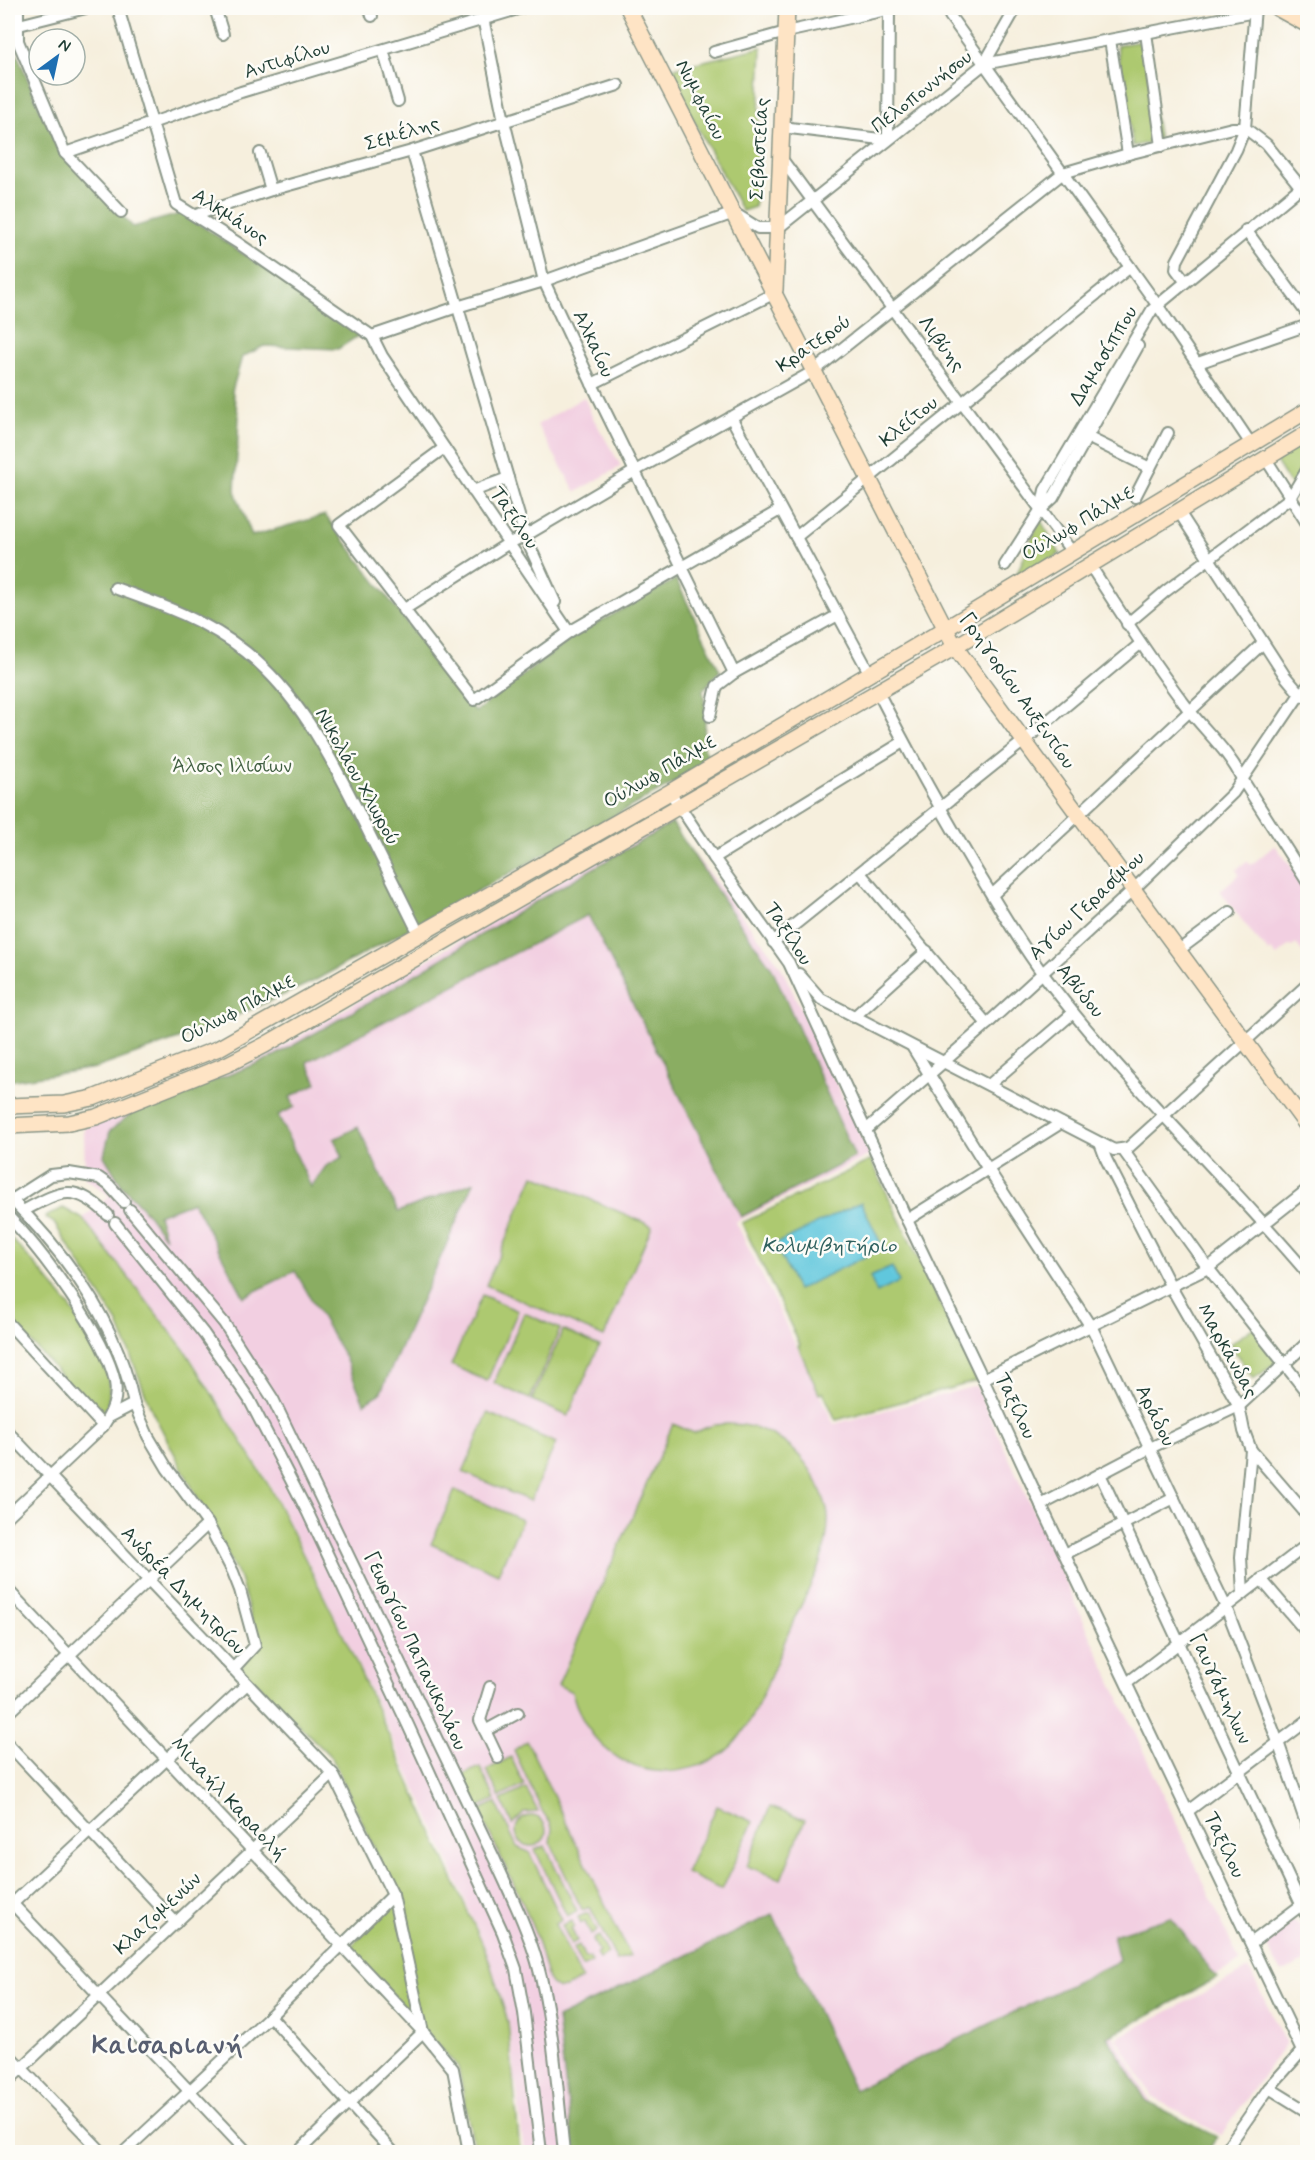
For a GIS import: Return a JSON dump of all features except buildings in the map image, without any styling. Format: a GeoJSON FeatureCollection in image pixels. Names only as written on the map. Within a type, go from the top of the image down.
{"type":"FeatureCollection","features":[{"type":"Feature","properties":{"kind":"main road","name":"Νυμφαίου"},"geometry":{"type":"LineString","coordinates":[[628,8],[734,213]]}},
{"type":"Feature","properties":{"kind":"main road","name":"Σεβαστείας"},"geometry":{"type":"LineString","coordinates":[[775,292],[788,8]]}},
{"type":"Feature","properties":{"kind":"main road"},"geometry":{"type":"LineString","coordinates":[[1277,8],[1308,25]]}},
{"type":"Feature","properties":{"kind":"main road","name":"Γρηγορίου Αυξεντίου"},"geometry":{"type":"LineString","coordinates":[[734,213],[955,647],[1308,1127]]}},
{"type":"Feature","properties":{"kind":"main road","name":"Ούλωφ Πάλμε"},"geometry":{"type":"LineString","coordinates":[[8,1106],[64,1104],[93,1098],[219,1048],[670,792],[1308,410]]}},
{"type":"Feature","properties":{"kind":"main road","name":"Ούλωφ Πάλμε"},"geometry":{"type":"LineString","coordinates":[[14,1126],[69,1123],[96,1118],[228,1064],[265,1045],[955,647],[1308,434]]}},
{"type":"Feature","properties":{"kind":"main road"},"geometry":{"type":"LineString","coordinates":[[8,1138],[14,1126]]}},
{"type":"Feature","properties":{"kind":"street"},"geometry":{"type":"LineString","coordinates":[[18,8],[13,26],[65,153],[121,212]]}},
{"type":"Feature","properties":{"kind":"street"},"geometry":{"type":"LineString","coordinates":[[13,26],[86,8]]}},
{"type":"Feature","properties":{"kind":"street","name":"Αλκμάνος"},"geometry":{"type":"LineString","coordinates":[[118,8],[176,204],[196,215],[372,336]]}},
{"type":"Feature","properties":{"kind":"street"},"geometry":{"type":"LineString","coordinates":[[215,8],[223,34]]}},
{"type":"Feature","properties":{"kind":"street","name":"Αντιφίλου"},"geometry":{"type":"LineString","coordinates":[[65,153],[153,122],[383,50],[482,13],[521,8]]}},
{"type":"Feature","properties":{"kind":"street"},"geometry":{"type":"LineString","coordinates":[[714,52],[786,32],[892,8],[888,141],[782,127]]}},
{"type":"Feature","properties":{"kind":"street"},"geometry":{"type":"LineString","coordinates":[[950,8],[950,16],[1158,306],[1251,444]]}},
{"type":"Feature","properties":{"kind":"street"},"geometry":{"type":"LineString","coordinates":[[984,64],[1016,8]]}},
{"type":"Feature","properties":{"kind":"street"},"geometry":{"type":"LineString","coordinates":[[1185,281],[1176,269],[1177,261],[1236,150],[1245,128],[1255,10]]}},
{"type":"Feature","properties":{"kind":"street","name":"Πελοποννήσου"},"geometry":{"type":"LineString","coordinates":[[778,228],[984,64],[1255,10]]}},
{"type":"Feature","properties":{"kind":"street","name":"Αλκαίου"},"geometry":{"type":"LineString","coordinates":[[482,13],[504,121],[544,280],[592,384],[734,673]]}},
{"type":"Feature","properties":{"kind":"street"},"geometry":{"type":"LineString","coordinates":[[1146,33],[1162,146]]}},
{"type":"Feature","properties":{"kind":"street"},"geometry":{"type":"LineString","coordinates":[[1110,39],[1128,154]]}},
{"type":"Feature","properties":{"kind":"street"},"geometry":{"type":"LineString","coordinates":[[383,50],[398,101]]}},
{"type":"Feature","properties":{"kind":"street","name":"Σεμέλης"},"geometry":{"type":"LineString","coordinates":[[196,215],[271,190],[412,151],[618,85]]}},
{"type":"Feature","properties":{"kind":"street","name":"Κρατερού"},"geometry":{"type":"LineString","coordinates":[[403,610],[509,543],[814,371],[1063,173],[1232,128],[1245,128]]}},
{"type":"Feature","properties":{"kind":"street"},"geometry":{"type":"LineString","coordinates":[[1245,128],[1266,144],[1304,184],[1308,196]]}},
{"type":"Feature","properties":{"kind":"street","name":"Ταξίλου"},"geometry":{"type":"LineString","coordinates":[[412,151],[525,536],[569,632]]}},
{"type":"Feature","properties":{"kind":"street"},"geometry":{"type":"LineString","coordinates":[[260,153],[271,190]]}},
{"type":"Feature","properties":{"kind":"street","name":"Λιβύης"},"geometry":{"type":"LineString","coordinates":[[781,158],[1072,552]]}},
{"type":"Feature","properties":{"kind":"street","name":"Δαμασίππου"},"geometry":{"type":"LineString","coordinates":[[1005,565],[1041,509],[1053,498],[1082,435],[1152,310],[1304,184]]}},
{"type":"Feature","properties":{"kind":"street"},"geometry":{"type":"LineString","coordinates":[[372,336],[544,280],[734,213],[758,228],[778,228]]}},
{"type":"Feature","properties":{"kind":"street"},"geometry":{"type":"LineString","coordinates":[[1246,230],[1308,315]]}},
{"type":"Feature","properties":{"kind":"street","name":"Κλείτου"},"geometry":{"type":"LineString","coordinates":[[796,537],[1130,267]]}},
{"type":"Feature","properties":{"kind":"street"},"geometry":{"type":"LineString","coordinates":[[592,384],[775,292]]}},
{"type":"Feature","properties":{"kind":"street"},"geometry":{"type":"LineString","coordinates":[[1198,363],[1308,325]]}},
{"type":"Feature","properties":{"kind":"street","name":"Ταξίλου"},"geometry":{"type":"LineString","coordinates":[[372,336],[382,356],[569,632]]}},
{"type":"Feature","properties":{"kind":"street"},"geometry":{"type":"LineString","coordinates":[[731,417],[870,674]]}},
{"type":"Feature","properties":{"kind":"street"},"geometry":{"type":"LineString","coordinates":[[1135,496],[1168,433]]}},
{"type":"Feature","properties":{"kind":"street"},"geometry":{"type":"LineString","coordinates":[[1082,435],[1150,468]]}},
{"type":"Feature","properties":{"kind":"street"},"geometry":{"type":"LineString","coordinates":[[444,447],[339,525],[474,700],[569,632],[780,510]]}},
{"type":"Feature","properties":{"kind":"street"},"geometry":{"type":"LineString","coordinates":[[1266,459],[1308,525]]}},
{"type":"Feature","properties":{"kind":"street"},"geometry":{"type":"LineString","coordinates":[[1127,624],[1166,591],[1290,498],[1308,468]]}},
{"type":"Feature","properties":{"kind":"street"},"geometry":{"type":"LineString","coordinates":[[473,490],[508,478]]}},
{"type":"Feature","properties":{"kind":"street"},"geometry":{"type":"LineString","coordinates":[[1179,512],[1285,676],[1305,693]]}},
{"type":"Feature","properties":{"kind":"street"},"geometry":{"type":"LineString","coordinates":[[1090,566],[1140,644],[1190,712],[1235,765],[1308,883]]}},
{"type":"Feature","properties":{"kind":"street","name":"Νικολάου Χλωρού"},"geometry":{"type":"LineString","coordinates":[[115,588],[207,626],[245,651],[286,691],[310,724],[331,759],[419,934]]}},
{"type":"Feature","properties":{"kind":"street"},"geometry":{"type":"LineString","coordinates":[[710,716],[717,686],[734,673],[838,615]]}},
{"type":"Feature","properties":{"kind":"street"},"geometry":{"type":"LineString","coordinates":[[992,895],[1263,643]]}},
{"type":"Feature","properties":{"kind":"street"},"geometry":{"type":"LineString","coordinates":[[773,942],[1025,740],[1140,644]]}},
{"type":"Feature","properties":{"kind":"street","name":"Αβύδου"},"geometry":{"type":"LineString","coordinates":[[878,692],[940,808],[1042,972],[1073,1013],[1308,1274]]}},
{"type":"Feature","properties":{"kind":"street","name":"Αγίου Γερασίμου"},"geometry":{"type":"LineString","coordinates":[[866,1130],[987,1024],[1134,889],[1233,793],[1305,693]]}},
{"type":"Feature","properties":{"kind":"street"},"geometry":{"type":"LineString","coordinates":[[714,858],[903,742]]}},
{"type":"Feature","properties":{"kind":"street","name":"Ταξίλου"},"geometry":{"type":"LineString","coordinates":[[670,792],[789,963],[1041,1505],[1251,1943],[1305,2050]]}},
{"type":"Feature","properties":{"kind":"street"},"geometry":{"type":"LineString","coordinates":[[860,873],[987,1024]]}},
{"type":"Feature","properties":{"kind":"street"},"geometry":{"type":"LineString","coordinates":[[1179,950],[1230,912]]}},
{"type":"Feature","properties":{"kind":"street"},"geometry":{"type":"LineString","coordinates":[[854,1017],[927,951]]}},
{"type":"Feature","properties":{"kind":"street"},"geometry":{"type":"LineString","coordinates":[[789,963],[821,999],[1114,1150],[1126,1149],[1308,984]]}},
{"type":"Feature","properties":{"kind":"street"},"geometry":{"type":"LineString","coordinates":[[989,1085],[1073,1013]]}},
{"type":"Feature","properties":{"kind":"street","name":"Αράδου"},"geometry":{"type":"LineString","coordinates":[[913,1048],[988,1169],[1091,1326],[1226,1606],[1278,1742],[1308,1829]]}},
{"type":"Feature","properties":{"kind":"street"},"geometry":{"type":"LineString","coordinates":[[907,1220],[1061,1123]]}},
{"type":"Feature","properties":{"kind":"street","name":"Μαρκάνδας"},"geometry":{"type":"LineString","coordinates":[[1100,1143],[1171,1287],[1239,1406],[1251,1450],[1241,1557],[1243,1594]]}},
{"type":"Feature","properties":{"kind":"street"},"geometry":{"type":"LineString","coordinates":[[1126,1149],[1208,1268],[1308,1394]]}},
{"type":"Feature","properties":{"kind":"street","name":"Γεωργίου Παπανικολάου"},"geometry":{"type":"LineString","coordinates":[[10,1198],[51,1175],[69,1173],[99,1178],[109,1185],[224,1323],[273,1399],[495,1860],[530,1943],[548,2006],[564,2152]]}},
{"type":"Feature","properties":{"kind":"street"},"geometry":{"type":"LineString","coordinates":[[983,1379],[1208,1268],[1308,1189]]}},
{"type":"Feature","properties":{"kind":"street","name":"Γεωργίου Παπανικολάου"},"geometry":{"type":"LineString","coordinates":[[23,1211],[55,1194],[73,1193],[94,1202],[112,1219],[204,1334],[249,1399],[308,1513],[503,1933],[516,1969],[524,2013],[540,2152]]}},
{"type":"Feature","properties":{"kind":"street"},"geometry":{"type":"LineString","coordinates":[[10,1198],[63,1257],[88,1292],[119,1355],[134,1404],[148,1436],[167,1468],[208,1524],[240,1590],[255,1645],[233,1669]]}},
{"type":"Feature","properties":{"kind":"street"},"geometry":{"type":"LineString","coordinates":[[8,1216],[55,1273],[106,1353],[115,1383],[114,1407],[106,1421]]}},
{"type":"Feature","properties":{"kind":"street"},"geometry":{"type":"LineString","coordinates":[[8,1323],[106,1421]]}},
{"type":"Feature","properties":{"kind":"street"},"geometry":{"type":"LineString","coordinates":[[1041,1505],[1150,1448],[1239,1406],[1308,1342]]}},
{"type":"Feature","properties":{"kind":"street"},"geometry":{"type":"LineString","coordinates":[[8,1516],[106,1421],[134,1404]]}},
{"type":"Feature","properties":{"kind":"street","name":"Ανδρέα Δημητρίου"},"geometry":{"type":"LineString","coordinates":[[8,1432],[333,1774],[393,1895],[423,2032]]}},
{"type":"Feature","properties":{"kind":"street"},"geometry":{"type":"LineString","coordinates":[[1251,1450],[1308,1516]]}},
{"type":"Feature","properties":{"kind":"street","name":"Γαυγάμηλων"},"geometry":{"type":"LineString","coordinates":[[1100,1474],[1304,1903],[1308,1919]]}},
{"type":"Feature","properties":{"kind":"street"},"geometry":{"type":"LineString","coordinates":[[1065,1554],[1174,1498]]}},
{"type":"Feature","properties":{"kind":"street"},"geometry":{"type":"LineString","coordinates":[[8,1713],[208,1524]]}},
{"type":"Feature","properties":{"kind":"street"},"geometry":{"type":"LineString","coordinates":[[1127,1683],[1308,1544]]}},
{"type":"Feature","properties":{"kind":"street"},"geometry":{"type":"LineString","coordinates":[[1262,1579],[1308,1634]]}},
{"type":"Feature","properties":{"kind":"street","name":"Μιχαήλ Καραολή"},"geometry":{"type":"LineString","coordinates":[[8,1590],[423,2032],[453,2069],[469,2152]]}},
{"type":"Feature","properties":{"kind":"street"},"geometry":{"type":"LineString","coordinates":[[247,1684],[90,1832],[9,1904],[247,2152]]}},
{"type":"Feature","properties":{"kind":"street"},"geometry":{"type":"LineString","coordinates":[[490,1687],[480,1720],[480,1728],[498,1758]]}},
{"type":"Feature","properties":{"kind":"street"},"geometry":{"type":"LineString","coordinates":[[480,1728],[518,1713]]}},
{"type":"Feature","properties":{"kind":"street"},"geometry":{"type":"LineString","coordinates":[[1188,1811],[1308,1720]]}},
{"type":"Feature","properties":{"kind":"street"},"geometry":{"type":"LineString","coordinates":[[8,1744],[176,1923]]}},
{"type":"Feature","properties":{"kind":"street","name":"Κλαζομενών"},"geometry":{"type":"LineString","coordinates":[[8,2081],[333,1774]]}},
{"type":"Feature","properties":{"kind":"street"},"geometry":{"type":"LineString","coordinates":[[124,2152],[270,2016],[393,1895]]}},
{"type":"Feature","properties":{"kind":"street"},"geometry":{"type":"LineString","coordinates":[[1251,1943],[1304,1903]]}},
{"type":"Feature","properties":{"kind":"street"},"geometry":{"type":"LineString","coordinates":[[270,2016],[393,2152]]}},
{"type":"Feature","properties":{"kind":"street"},"geometry":{"type":"LineString","coordinates":[[298,2152],[423,2032]]}},
{"type":"Feature","properties":{"kind":"street"},"geometry":{"type":"LineString","coordinates":[[1228,2151],[1269,2088],[1305,2050]]}},
{"type":"Feature","properties":{"kind":"street"},"geometry":{"type":"LineString","coordinates":[[8,2054],[102,2152]]}},
{"type":"Feature","properties":{"kind":"street"},"geometry":{"type":"LineString","coordinates":[[1269,2088],[1308,2112]]}},
{"type":"Feature","properties":{"kind":"shaded area"},"geometry":{"type":"Polygon","coordinates":[[[584,397],[592,416],[621,466],[576,492],[537,425],[584,397]]]}},
{"type":"Feature","properties":{"kind":"shaded area"},"geometry":{"type":"Polygon","coordinates":[[[666,818],[780,965],[870,1155],[736,1222],[834,1424],[976,1386],[1240,1962],[1112,2033],[1179,2152],[524,2152],[509,2022],[487,1952],[438,1837],[349,1645],[270,1485],[187,1351],[82,1219],[110,1196],[85,1178],[84,1128],[260,1060],[666,818]]]}},
{"type":"Feature","properties":{"kind":"shaded area"},"geometry":{"type":"Polygon","coordinates":[[[1275,845],[1307,887],[1307,957],[1296,944],[1292,947],[1290,945],[1277,956],[1271,950],[1269,952],[1220,891],[1239,874],[1236,870],[1243,864],[1247,861],[1251,865],[1275,845]]]}},
{"type":"Feature","properties":{"kind":"shaded area"},"geometry":{"type":"Polygon","coordinates":[[[1291,1920],[1300,1924],[1307,1938],[1307,1953],[1303,1955],[1306,1961],[1282,1973],[1263,1940],[1291,1920]]]}},
{"type":"Feature","properties":{"kind":"shaded area"},"geometry":{"type":"Polygon","coordinates":[[[1249,1969],[1286,2043],[1221,2135],[1152,2097],[1117,2038],[1249,1969]]]}},
{"type":"Feature","properties":{"kind":"green space","name":"Άλσος Ιλισίων"},"geometry":{"type":"Polygon","coordinates":[[[8,36],[10,36],[27,77],[27,87],[31,87],[64,155],[133,227],[183,213],[361,334],[338,349],[264,346],[242,357],[232,391],[239,416],[235,491],[252,536],[325,515],[475,712],[573,637],[676,579],[720,671],[703,690],[706,713],[703,747],[712,762],[312,982],[204,1030],[96,1068],[8,1081],[8,36]]]}},
{"type":"Feature","properties":{"kind":"green space"},"geometry":{"type":"Polygon","coordinates":[[[1143,41],[1159,141],[1133,146],[1117,45],[1143,41]]]}},
{"type":"Feature","properties":{"kind":"green space"},"geometry":{"type":"Polygon","coordinates":[[[762,47],[755,207],[742,211],[667,70],[762,47]]]}},
{"type":"Feature","properties":{"kind":"green space"},"geometry":{"type":"Polygon","coordinates":[[[1307,441],[1304,465],[1292,487],[1275,460],[1307,441]]]}},
{"type":"Feature","properties":{"kind":"green space"},"geometry":{"type":"Polygon","coordinates":[[[1040,519],[1060,554],[1013,583],[1040,519]]]}},
{"type":"Feature","properties":{"kind":"green space"},"geometry":{"type":"Polygon","coordinates":[[[672,823],[772,968],[855,1157],[741,1217],[588,915],[307,1062],[317,1083],[290,1097],[295,1107],[278,1115],[311,1187],[326,1166],[343,1157],[334,1139],[358,1127],[398,1212],[474,1182],[380,1394],[364,1403],[345,1358],[295,1271],[244,1297],[193,1202],[158,1215],[165,1238],[147,1213],[122,1186],[104,1156],[110,1131],[132,1113],[271,1058],[672,823]]]}},
{"type":"Feature","properties":{"kind":"green space"},"geometry":{"type":"Polygon","coordinates":[[[871,1160],[977,1381],[836,1420],[823,1392],[819,1394],[798,1346],[800,1345],[742,1223],[871,1160]]]}},
{"type":"Feature","properties":{"kind":"green space"},"geometry":{"type":"Polygon","coordinates":[[[534,1175],[652,1226],[604,1337],[486,1285],[534,1175]]]}},
{"type":"Feature","properties":{"kind":"green space"},"geometry":{"type":"Polygon","coordinates":[[[63,1208],[83,1219],[186,1352],[269,1486],[348,1645],[487,1954],[508,2022],[520,2152],[475,2152],[458,2067],[350,1947],[399,1900],[332,1758],[241,1667],[259,1645],[240,1579],[152,1411],[118,1323],[54,1223],[45,1217],[63,1208]]]}},
{"type":"Feature","properties":{"kind":"green space"},"geometry":{"type":"Polygon","coordinates":[[[8,1235],[61,1295],[97,1349],[107,1375],[109,1399],[99,1418],[8,1317],[8,1235]]]}},
{"type":"Feature","properties":{"kind":"green space"},"geometry":{"type":"Polygon","coordinates":[[[482,1295],[518,1311],[487,1381],[451,1365],[482,1295]]]}},
{"type":"Feature","properties":{"kind":"green space"},"geometry":{"type":"Polygon","coordinates":[[[524,1313],[560,1329],[530,1399],[494,1383],[524,1313]]]}},
{"type":"Feature","properties":{"kind":"green space"},"geometry":{"type":"Polygon","coordinates":[[[1254,1327],[1278,1362],[1253,1379],[1230,1344],[1254,1327]]]}},
{"type":"Feature","properties":{"kind":"green space"},"geometry":{"type":"Polygon","coordinates":[[[563,1330],[599,1346],[568,1416],[532,1400],[563,1330]]]}},
{"type":"Feature","properties":{"kind":"green space"},"geometry":{"type":"Polygon","coordinates":[[[488,1413],[556,1443],[530,1501],[463,1472],[488,1413]]]}},
{"type":"Feature","properties":{"kind":"green space"},"geometry":{"type":"Polygon","coordinates":[[[673,1424],[694,1433],[715,1425],[732,1424],[762,1430],[776,1437],[789,1446],[810,1470],[823,1496],[828,1518],[825,1547],[815,1575],[761,1698],[740,1736],[719,1756],[706,1763],[677,1771],[662,1771],[634,1766],[602,1746],[581,1716],[572,1692],[558,1685],[673,1424]]]}},
{"type":"Feature","properties":{"kind":"green space"},"geometry":{"type":"Polygon","coordinates":[[[455,1490],[522,1520],[498,1574],[431,1544],[455,1490]]]}},
{"type":"Feature","properties":{"kind":"green space"},"geometry":{"type":"Polygon","coordinates":[[[527,1741],[630,1956],[617,1961],[590,1907],[582,1910],[550,1842],[551,1824],[542,1811],[514,1750],[527,1741]]]}},
{"type":"Feature","properties":{"kind":"green space"},"geometry":{"type":"Polygon","coordinates":[[[511,1757],[524,1785],[500,1797],[486,1770],[511,1757]]]}},
{"type":"Feature","properties":{"kind":"green space"},"geometry":{"type":"Polygon","coordinates":[[[480,1767],[495,1799],[478,1808],[462,1775],[480,1767]]]}},
{"type":"Feature","properties":{"kind":"green space"},"geometry":{"type":"Polygon","coordinates":[[[526,1788],[538,1812],[524,1813],[513,1824],[501,1800],[526,1788]]]}},
{"type":"Feature","properties":{"kind":"green space"},"geometry":{"type":"Polygon","coordinates":[[[496,1802],[517,1847],[529,1852],[562,1920],[555,1924],[582,1979],[566,1988],[559,1989],[548,1979],[535,1933],[524,1906],[479,1811],[496,1802]]]}},
{"type":"Feature","properties":{"kind":"green space"},"geometry":{"type":"Polygon","coordinates":[[[717,1806],[753,1822],[722,1890],[686,1873],[717,1806]]]}},
{"type":"Feature","properties":{"kind":"green space"},"geometry":{"type":"Polygon","coordinates":[[[770,1807],[805,1820],[781,1879],[747,1866],[770,1807]]]}},
{"type":"Feature","properties":{"kind":"green space"},"geometry":{"type":"Polygon","coordinates":[[[531,1816],[537,1817],[545,1825],[545,1837],[537,1845],[531,1846],[525,1845],[517,1837],[516,1831],[517,1825],[525,1817],[531,1816]]]}},
{"type":"Feature","properties":{"kind":"green space"},"geometry":{"type":"Polygon","coordinates":[[[545,1846],[577,1911],[567,1916],[535,1850],[545,1846]]]}},
{"type":"Feature","properties":{"kind":"green space"},"geometry":{"type":"Polygon","coordinates":[[[588,1913],[597,1931],[591,1935],[585,1922],[581,1923],[578,1917],[588,1913]]]}},
{"type":"Feature","properties":{"kind":"green space"},"geometry":{"type":"Polygon","coordinates":[[[773,1914],[854,2090],[1119,1961],[1113,1935],[1171,1917],[1217,1978],[1108,2037],[1147,2102],[1217,2137],[1207,2152],[574,2152],[557,2018],[773,1914]]]}},
{"type":"Feature","properties":{"kind":"green space"},"geometry":{"type":"Polygon","coordinates":[[[572,1921],[574,1926],[571,1928],[577,1941],[571,1944],[562,1925],[572,1921]]]}},
{"type":"Feature","properties":{"kind":"green space"},"geometry":{"type":"Polygon","coordinates":[[[599,1936],[608,1954],[599,1959],[596,1954],[599,1952],[593,1939],[599,1936]]]}},
{"type":"Feature","properties":{"kind":"green space"},"geometry":{"type":"Polygon","coordinates":[[[579,1945],[585,1958],[589,1957],[592,1962],[582,1967],[573,1948],[579,1945]]]}},
{"type":"Feature","properties":{"kind":"water","name":"Κολυμβητήριο"},"geometry":{"type":"Polygon","coordinates":[[[861,1202],[883,1248],[797,1290],[775,1244],[861,1202]]]}},
{"type":"Feature","properties":{"kind":"water"},"geometry":{"type":"Polygon","coordinates":[[[892,1267],[899,1282],[877,1293],[870,1277],[892,1267]]]}},
{"type":"Feature","properties":{"kind":"district","name":"Καισαριανή"},"geometry":{"type":"Point","coordinates":[168,2046]}}]}
